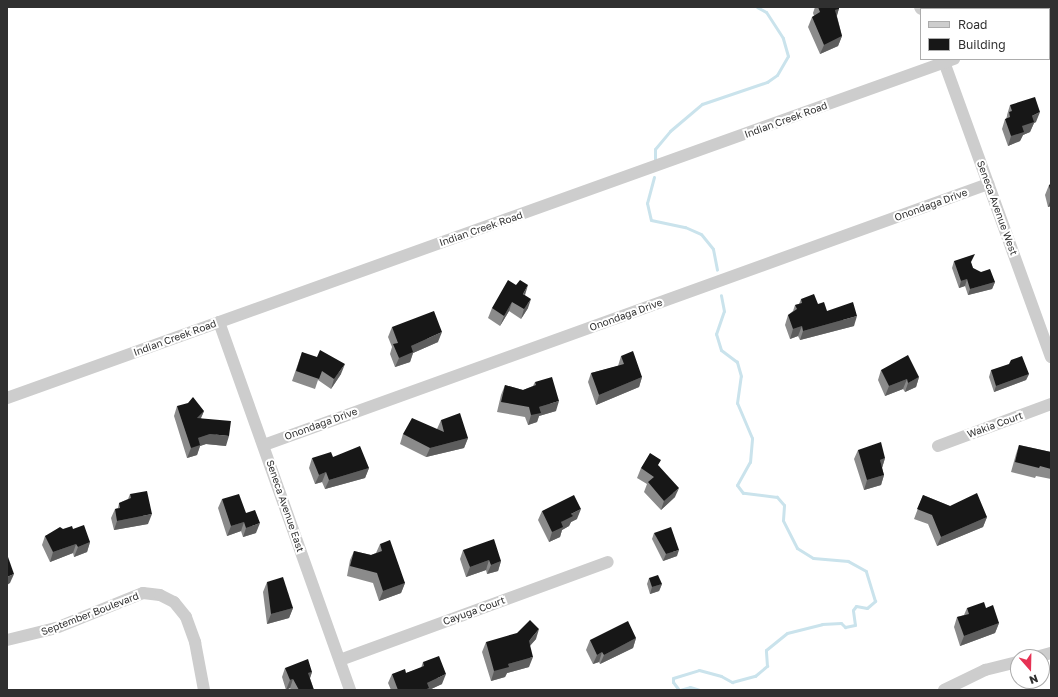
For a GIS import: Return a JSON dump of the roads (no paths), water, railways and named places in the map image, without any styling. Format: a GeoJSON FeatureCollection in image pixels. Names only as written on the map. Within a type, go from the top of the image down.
{"type":"FeatureCollection","features":[{"type":"Feature","properties":{"kind":"street","name":"Seneca Avenue West"},"geometry":{"type":"LineString","coordinates":[[947,60],[988,184],[1051,357]]}},
{"type":"Feature","properties":{"kind":"street","name":"Indian Creek Road"},"geometry":{"type":"LineString","coordinates":[[7,398],[947,60]]}},
{"type":"Feature","properties":{"kind":"street","name":"Onondaga Drive"},"geometry":{"type":"LineString","coordinates":[[264,445],[988,184]]}},
{"type":"Feature","properties":{"kind":"street","name":"Seneca Avenue East"},"geometry":{"type":"LineString","coordinates":[[219,322],[350,690]]}},
{"type":"Feature","properties":{"kind":"street","name":"Wakia Court"},"geometry":{"type":"LineString","coordinates":[[938,446],[1051,404]]}},
{"type":"Feature","properties":{"kind":"street","name":"Cayuga Court"},"geometry":{"type":"LineString","coordinates":[[340,660],[608,562]]}},
{"type":"Feature","properties":{"kind":"street","name":"September Boulevard"},"geometry":{"type":"LineString","coordinates":[[7,640],[56,628],[143,593],[160,595],[174,602],[186,617],[195,642],[204,690]]}},
{"type":"Feature","properties":{"kind":"street"},"geometry":{"type":"LineString","coordinates":[[944,690],[985,670],[1010,664]]}},
{"type":"Feature","properties":{"kind":"waterway"},"geometry":{"type":"LineString","coordinates":[[655,161],[655,149],[670,131],[702,104],[767,82],[777,75],[788,56],[783,38],[766,12],[757,7]]}},
{"type":"Feature","properties":{"kind":"waterway"},"geometry":{"type":"LineString","coordinates":[[654,177],[647,203],[651,220],[685,227],[701,234],[713,249],[717,270]]}},
{"type":"Feature","properties":{"kind":"waterway"},"geometry":{"type":"LineString","coordinates":[[679,690],[673,682],[673,678],[699,670],[721,676],[732,682],[755,676],[767,666],[766,650],[787,633],[822,624],[841,623],[845,627],[855,625],[853,610],[856,606],[867,608],[875,601],[866,571],[848,561],[813,558],[797,548],[783,520],[784,505],[777,497],[743,493],[737,485],[750,462],[752,438],[737,403],[741,376],[737,362],[721,350],[716,334],[724,311],[721,295]]}},
{"type":"Feature","properties":{"kind":"waterway"},"geometry":{"type":"LineString","coordinates":[[680,690],[690,687],[700,690]]}}]}
